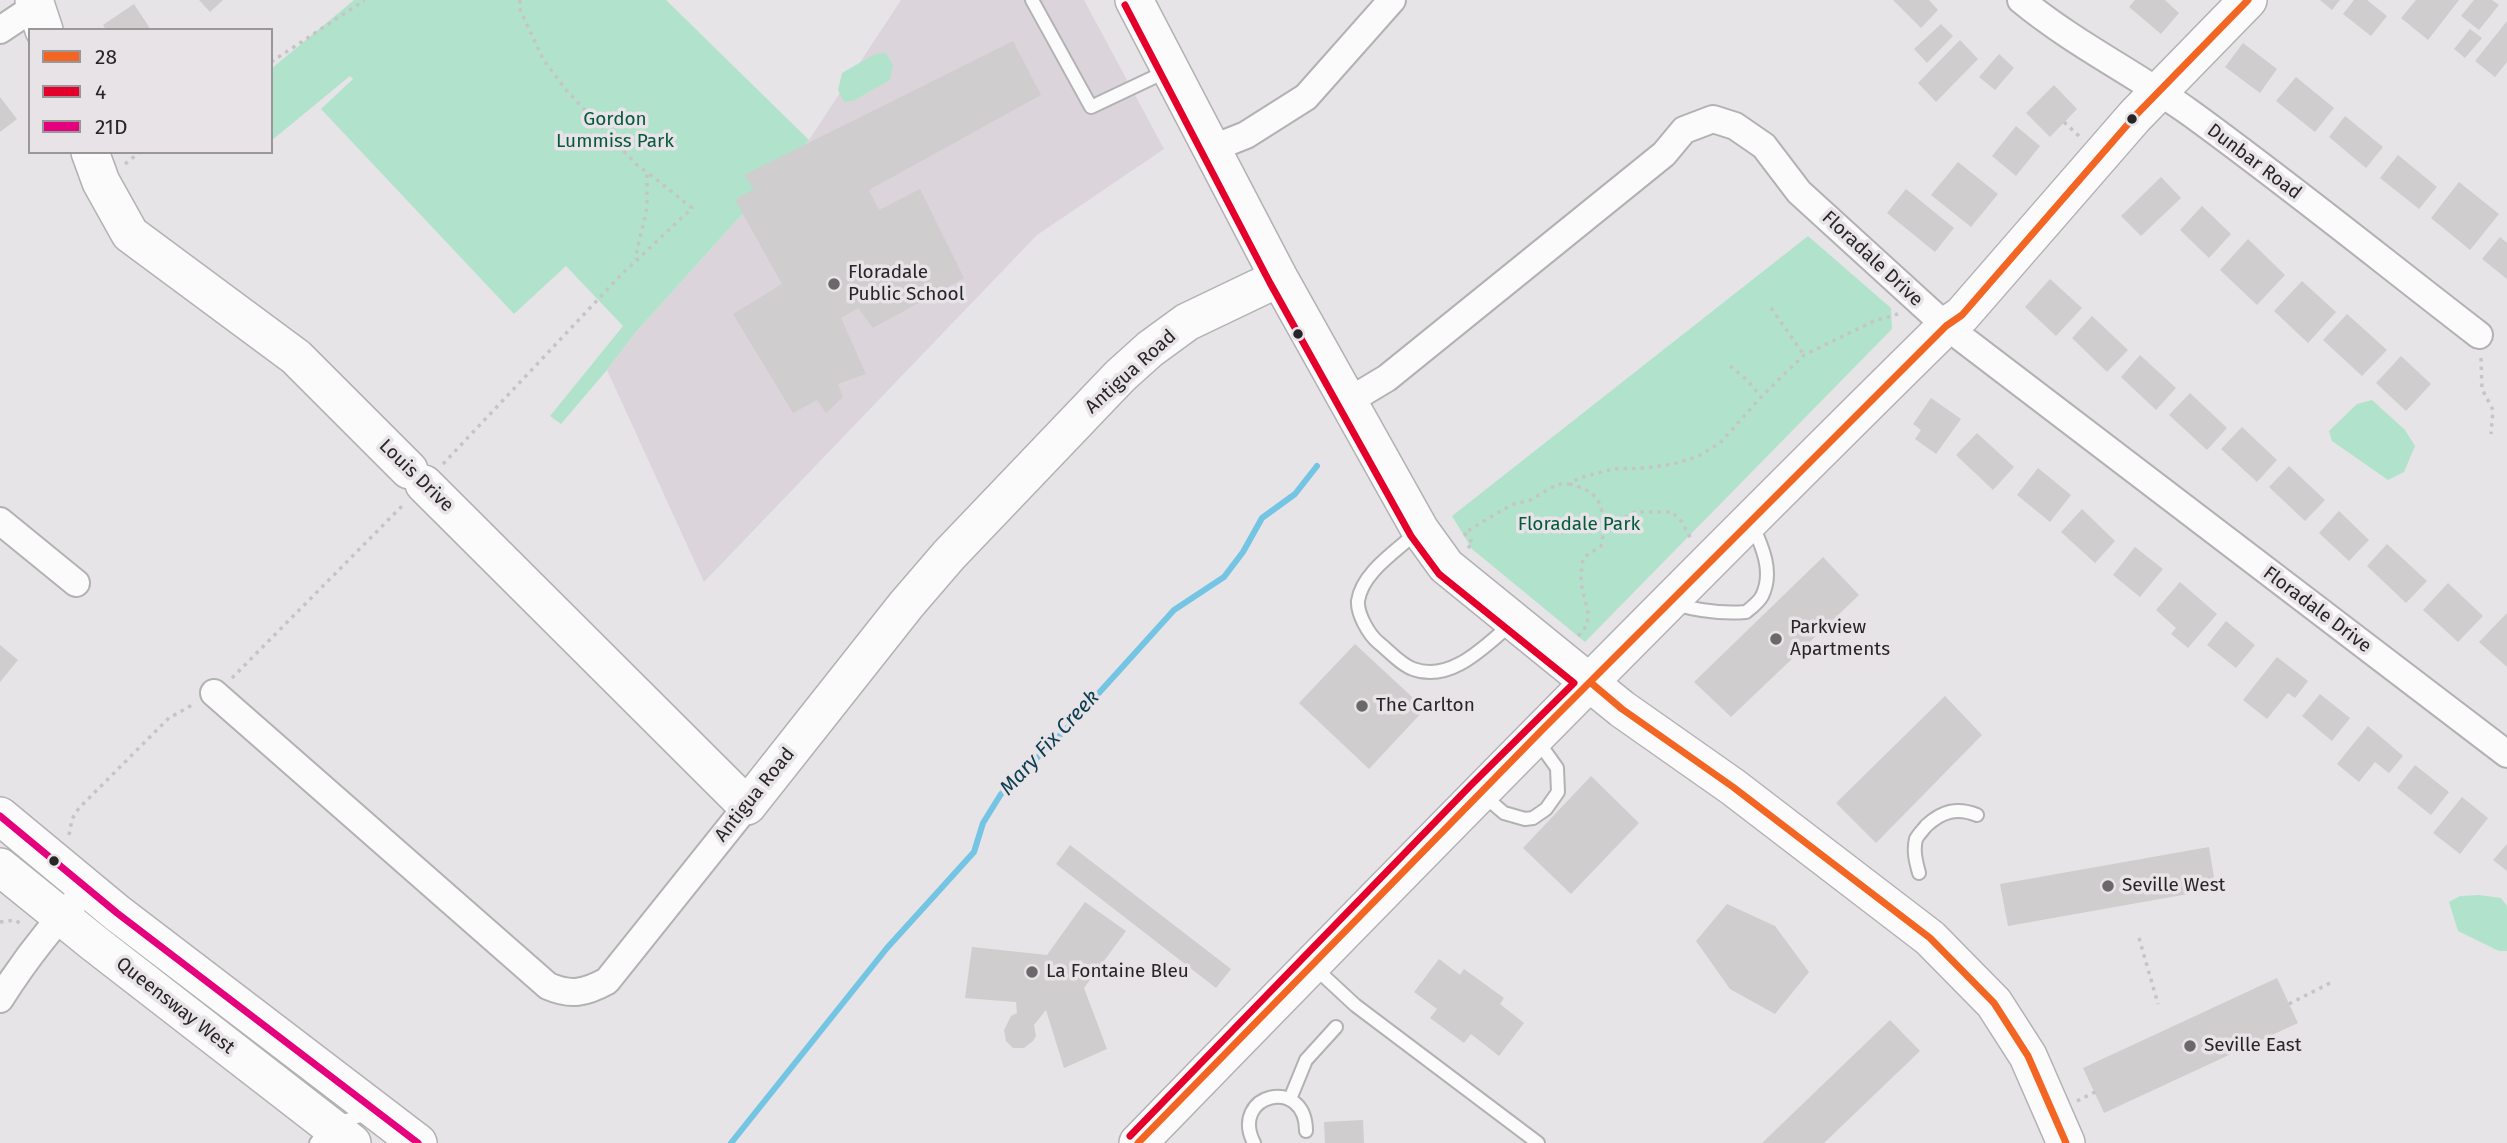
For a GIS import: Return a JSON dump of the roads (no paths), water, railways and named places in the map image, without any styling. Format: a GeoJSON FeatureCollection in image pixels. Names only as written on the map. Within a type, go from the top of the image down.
{"type":"FeatureCollection","features":[{"type":"Feature","properties":{"kind":"street"},"geometry":{"type":"LineString","coordinates":[[1134,0],[1279,278],[1420,530],[1446,566],[1622,709],[1733,787],[1930,938],[1994,1003],[2028,1056],[2066,1143]]}},
{"type":"Feature","properties":{"kind":"street"},"geometry":{"type":"LineString","coordinates":[[1211,149],[1246,135],[1306,97],[1392,0]]}},
{"type":"Feature","properties":{"kind":"street","name":"Dunbar Road"},"geometry":{"type":"LineString","coordinates":[[2021,0],[2053,26],[2111,60],[2186,110],[2479,335]]}},
{"type":"Feature","properties":{"kind":"street"},"geometry":{"type":"LineString","coordinates":[[1139,1143],[1479,792],[1750,520],[1935,316],[1962,315],[2135,117],[2248,0]]}},
{"type":"Feature","properties":{"kind":"street"},"geometry":{"type":"LineString","coordinates":[[0,30],[39,9]]}},
{"type":"Feature","properties":{"kind":"street","name":"Floradale Drive"},"geometry":{"type":"LineString","coordinates":[[1348,402],[1387,378],[1664,154],[1684,130],[1713,119],[1735,126],[1763,146],[1799,192],[1935,316],[2507,754]]}},
{"type":"Feature","properties":{"kind":"street","name":"Louis Drive"},"geometry":{"type":"LineString","coordinates":[[91,154],[101,182],[130,234],[296,358],[747,806]]}},
{"type":"Feature","properties":{"kind":"street","name":"Antigua Road"},"geometry":{"type":"LineString","coordinates":[[214,693],[548,986],[564,993],[591,990],[607,981],[906,605],[949,555],[1120,376],[1150,349],[1187,322],[1279,278]]}},
{"type":"Feature","properties":{"kind":"street"},"geometry":{"type":"LineString","coordinates":[[0,521],[75,583]]}},
{"type":"Feature","properties":{"kind":"street","name":"Queensway West"},"geometry":{"type":"LineString","coordinates":[[0,816],[88,888],[418,1143]]}},
{"type":"Feature","properties":{"kind":"street","name":"Queensway West"},"geometry":{"type":"LineString","coordinates":[[0,867],[332,1137]]}},
{"type":"Feature","properties":{"kind":"street"},"geometry":{"type":"LineString","coordinates":[[0,999],[22,964],[88,888]]}},
{"type":"Feature","properties":{"kind":"lane"},"geometry":{"type":"LineString","coordinates":[[1032,0],[1091,107],[1169,69]]}},
{"type":"Feature","properties":{"kind":"lane"},"geometry":{"type":"LineString","coordinates":[[1669,602],[1695,610],[1725,614],[1746,612],[1762,597],[1768,571],[1761,544],[1750,520]]}},
{"type":"Feature","properties":{"kind":"lane"},"geometry":{"type":"LineString","coordinates":[[1420,530],[1375,570],[1364,585],[1358,601],[1362,618],[1374,639],[1410,669],[1424,672],[1442,670],[1473,656],[1514,621]]}},
{"type":"Feature","properties":{"kind":"lane"},"geometry":{"type":"LineString","coordinates":[[1479,792],[1504,813],[1525,819],[1533,818],[1546,809],[1558,792],[1557,768],[1534,737]]}},
{"type":"Feature","properties":{"kind":"lane"},"geometry":{"type":"LineString","coordinates":[[1919,873],[1915,857],[1917,837],[1924,827],[1939,814],[1954,810],[1977,816]]}},
{"type":"Feature","properties":{"kind":"lane"},"geometry":{"type":"LineString","coordinates":[[1312,965],[1355,1005],[1538,1143]]}},
{"type":"Feature","properties":{"kind":"lane"},"geometry":{"type":"LineString","coordinates":[[1290,1099],[1306,1060],[1336,1027]]}},
{"type":"Feature","properties":{"kind":"lane"},"geometry":{"type":"LineString","coordinates":[[1254,1143],[1248,1125],[1255,1107],[1271,1097],[1290,1099],[1304,1112],[1306,1131]]}},
{"type":"Feature","properties":{"kind":"lane"},"geometry":{"type":"LineString","coordinates":[[332,1137],[378,1111]]}},
{"type":"Feature","properties":{"kind":"waterway","name":"Mary Fix Creek"},"geometry":{"type":"LineString","coordinates":[[731,1143],[887,948],[974,852],[983,823],[1001,794],[1069,726],[1174,610],[1224,577],[1243,552],[1262,518],[1295,494],[1317,466]]}},
{"type":"Feature","properties":{"kind":"place","name":"Floradale Public School"},"geometry":{"type":"Point","coordinates":[834,284]}},
{"type":"Feature","properties":{"kind":"place","name":"Parkview Apartments"},"geometry":{"type":"Point","coordinates":[1776,639]}},
{"type":"Feature","properties":{"kind":"place","name":"The Carlton"},"geometry":{"type":"Point","coordinates":[1362,706]}},
{"type":"Feature","properties":{"kind":"place","name":"Seville West"},"geometry":{"type":"Point","coordinates":[2108,886]}},
{"type":"Feature","properties":{"kind":"place","name":"La Fontaine Bleu"},"geometry":{"type":"Point","coordinates":[1032,972]}},
{"type":"Feature","properties":{"kind":"place","name":"Seville East"},"geometry":{"type":"Point","coordinates":[2190,1046]}},
{"type":"Feature","properties":{"kind":"park label","name":"Gordon Lummiss Park"},"geometry":{"type":"Point","coordinates":[615,131]}},
{"type":"Feature","properties":{"kind":"park label","name":"Floradale Park"},"geometry":{"type":"Point","coordinates":[1579,525]}}]}
